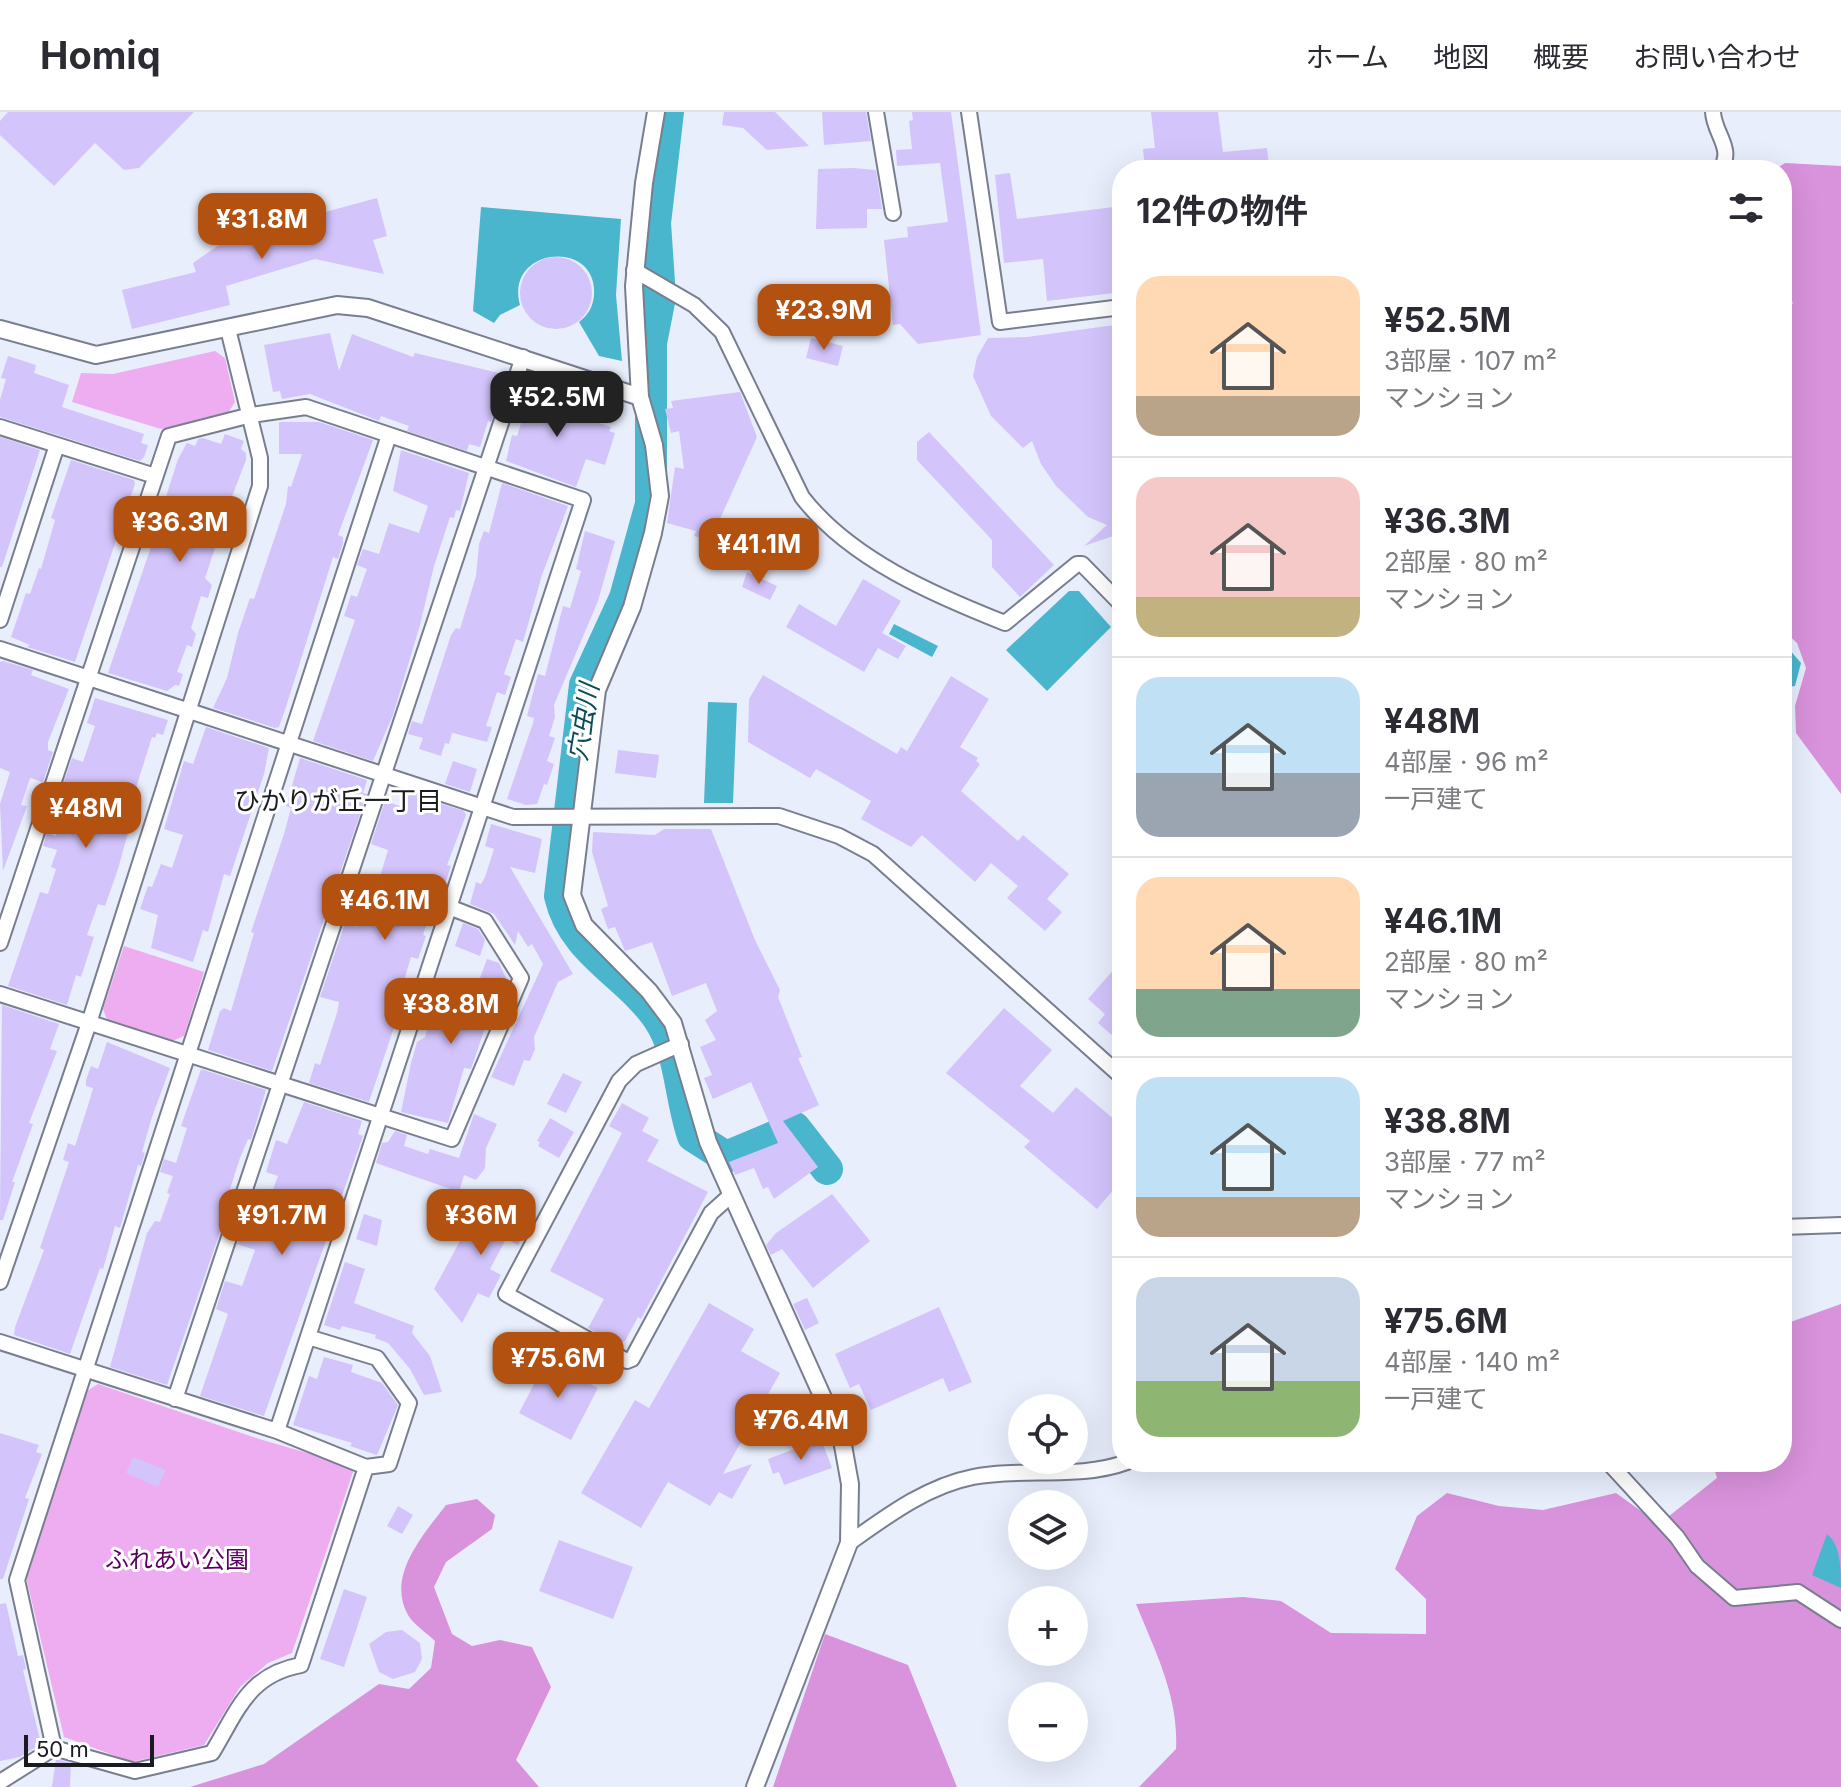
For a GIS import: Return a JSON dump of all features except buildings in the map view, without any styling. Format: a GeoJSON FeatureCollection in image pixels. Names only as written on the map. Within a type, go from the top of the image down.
{"type":"FeatureCollection","features":[{"type":"Feature","properties":{"kind":"street"},"geometry":{"type":"LineString","coordinates":[[656,112],[634,270],[640,397],[654,445],[660,496],[632,607],[597,690],[572,895],[576,911],[596,938],[649,991],[673,1023],[708,1142],[842,1440],[850,1484],[849,1543],[755,1787]]}},
{"type":"Feature","properties":{"kind":"street"},"geometry":{"type":"LineString","coordinates":[[876,112],[893,213]]}},
{"type":"Feature","properties":{"kind":"street"},"geometry":{"type":"LineString","coordinates":[[969,112],[1000,322],[1112,308]]}},
{"type":"Feature","properties":{"kind":"street"},"geometry":{"type":"LineString","coordinates":[[1713,112],[1714,123],[1726,149],[1726,160]]}},
{"type":"Feature","properties":{"kind":"street"},"geometry":{"type":"LineString","coordinates":[[634,270],[694,305],[722,332],[802,497],[814,513],[850,542],[948,601],[1005,623],[1077,564],[1082,564],[1112,595]]}},
{"type":"Feature","properties":{"kind":"street"},"geometry":{"type":"LineString","coordinates":[[0,329],[96,355],[337,305],[368,308],[640,397]]}},
{"type":"Feature","properties":{"kind":"street"},"geometry":{"type":"LineString","coordinates":[[0,1282],[89,1023],[260,486],[260,458],[228,329]]}},
{"type":"Feature","properties":{"kind":"street"},"geometry":{"type":"LineString","coordinates":[[175,1399],[523,357]]}},
{"type":"Feature","properties":{"kind":"street"},"geometry":{"type":"LineString","coordinates":[[0,943],[169,436],[251,415],[306,407],[583,500],[277,1431]]}},
{"type":"Feature","properties":{"kind":"street"},"geometry":{"type":"LineString","coordinates":[[0,427],[155,476]]}},
{"type":"Feature","properties":{"kind":"street"},"geometry":{"type":"LineString","coordinates":[[54,1748],[17,1580],[389,435]]}},
{"type":"Feature","properties":{"kind":"street"},"geometry":{"type":"LineString","coordinates":[[0,620],[57,445]]}},
{"type":"Feature","properties":{"kind":"street"},"geometry":{"type":"LineString","coordinates":[[0,649],[384,772],[513,817],[779,816],[839,836],[873,854],[1112,1068]]}},
{"type":"Feature","properties":{"kind":"street"},"geometry":{"type":"LineString","coordinates":[[0,994],[452,1139],[521,978],[485,921],[449,907]]}},
{"type":"Feature","properties":{"kind":"street"},"geometry":{"type":"LineString","coordinates":[[681,1044],[636,1064],[619,1081],[506,1294],[627,1361],[632,1359],[711,1213],[731,1195]]}},
{"type":"Feature","properties":{"kind":"street"},"geometry":{"type":"LineString","coordinates":[[1792,1227],[1841,1225]]}},
{"type":"Feature","properties":{"kind":"street"},"geometry":{"type":"LineString","coordinates":[[0,1342],[277,1431],[366,1467],[389,1464],[409,1403],[377,1358],[308,1337]]}},
{"type":"Feature","properties":{"kind":"street"},"geometry":{"type":"LineString","coordinates":[[849,1543],[896,1509],[935,1489],[973,1477],[1087,1470],[1112,1465]]}},
{"type":"Feature","properties":{"kind":"street"},"geometry":{"type":"LineString","coordinates":[[0,1782],[54,1748],[135,1771],[212,1753],[251,1689],[274,1670],[301,1665],[366,1467]]}},
{"type":"Feature","properties":{"kind":"street"},"geometry":{"type":"LineString","coordinates":[[1617,1472],[1677,1537],[1697,1566],[1734,1598],[1798,1592],[1841,1620]]}},
{"type":"Feature","properties":{"kind":"green space"},"geometry":{"type":"Polygon","coordinates":[[[215,351],[225,358],[235,402],[228,413],[161,429],[72,402],[81,373],[113,374],[215,351]]]}},
{"type":"Feature","properties":{"kind":"green space"},"geometry":{"type":"Polygon","coordinates":[[[124,946],[204,972],[184,1036],[170,1042],[108,1022],[103,1009],[124,946]]]}},
{"type":"Feature","properties":{"kind":"green space","name":"ふれあい公園"},"geometry":{"type":"Polygon","coordinates":[[[98,1384],[259,1439],[349,1465],[353,1472],[292,1653],[268,1663],[240,1687],[204,1745],[132,1762],[64,1737],[26,1577],[87,1391],[98,1384]]]}},
{"type":"Feature","properties":{"kind":"shaded area"},"geometry":{"type":"Polygon","coordinates":[[[1792,163],[1841,166],[1841,794],[1796,733],[1795,706],[1806,668],[1797,643],[1792,638],[1792,163]]]}},
{"type":"Feature","properties":{"kind":"shaded area"},"geometry":{"type":"Polygon","coordinates":[[[1841,1304],[1841,1787],[1139,1787],[1176,1749],[1176,1730],[1170,1693],[1136,1604],[1243,1597],[1281,1601],[1331,1633],[1426,1634],[1426,1599],[1395,1569],[1417,1516],[1447,1493],[1499,1506],[1543,1510],[1616,1493],[1659,1524],[1717,1478],[1715,1472],[1792,1472],[1792,1321],[1841,1304]]]}},
{"type":"Feature","properties":{"kind":"shaded area"},"geometry":{"type":"Polygon","coordinates":[[[477,1499],[495,1515],[492,1529],[446,1562],[434,1587],[452,1634],[472,1646],[500,1640],[532,1647],[551,1687],[516,1760],[539,1787],[190,1787],[264,1764],[379,1684],[409,1689],[431,1668],[435,1641],[408,1615],[402,1600],[404,1571],[418,1543],[446,1505],[477,1499]]]}},
{"type":"Feature","properties":{"kind":"shaded area"},"geometry":{"type":"Polygon","coordinates":[[[825,1634],[908,1665],[957,1787],[773,1787],[825,1634]]]}},
{"type":"Feature","properties":{"kind":"water"},"geometry":{"type":"Polygon","coordinates":[[[481,207],[621,219],[616,295],[622,361],[599,356],[579,322],[592,303],[591,277],[582,264],[568,258],[552,257],[537,261],[525,271],[519,286],[520,305],[500,315],[494,323],[473,311],[481,207]]]}},
{"type":"Feature","properties":{"kind":"water"},"geometry":{"type":"Polygon","coordinates":[[[1069,591],[1079,591],[1111,627],[1047,691],[1006,650],[1069,591]]]}},
{"type":"Feature","properties":{"kind":"water"},"geometry":{"type":"Polygon","coordinates":[[[894,624],[938,646],[932,657],[889,634],[894,624]]]}},
{"type":"Feature","properties":{"kind":"water"},"geometry":{"type":"Polygon","coordinates":[[[1792,653],[1801,663],[1795,686],[1792,686],[1792,653]]]}},
{"type":"Feature","properties":{"kind":"water"},"geometry":{"type":"Polygon","coordinates":[[[708,702],[737,703],[733,803],[704,803],[708,702]]]}},
{"type":"Feature","properties":{"kind":"water"},"geometry":{"type":"Polygon","coordinates":[[[1827,1534],[1838,1551],[1841,1588],[1812,1575],[1827,1534]]]}},
{"type":"Feature","properties":{"kind":"waterway","name":"穴虫川"},"geometry":{"type":"LineString","coordinates":[[668,112],[655,223],[660,297],[651,343],[651,504],[625,598],[585,685],[560,896],[577,933],[646,1002],[666,1031],[676,1060],[693,1136],[726,1157],[795,1128],[827,1169]]}},
{"type":"Feature","properties":{"kind":"district","name":"ひかりが丘一丁目"},"geometry":{"type":"Point","coordinates":[338,800]}}]}
